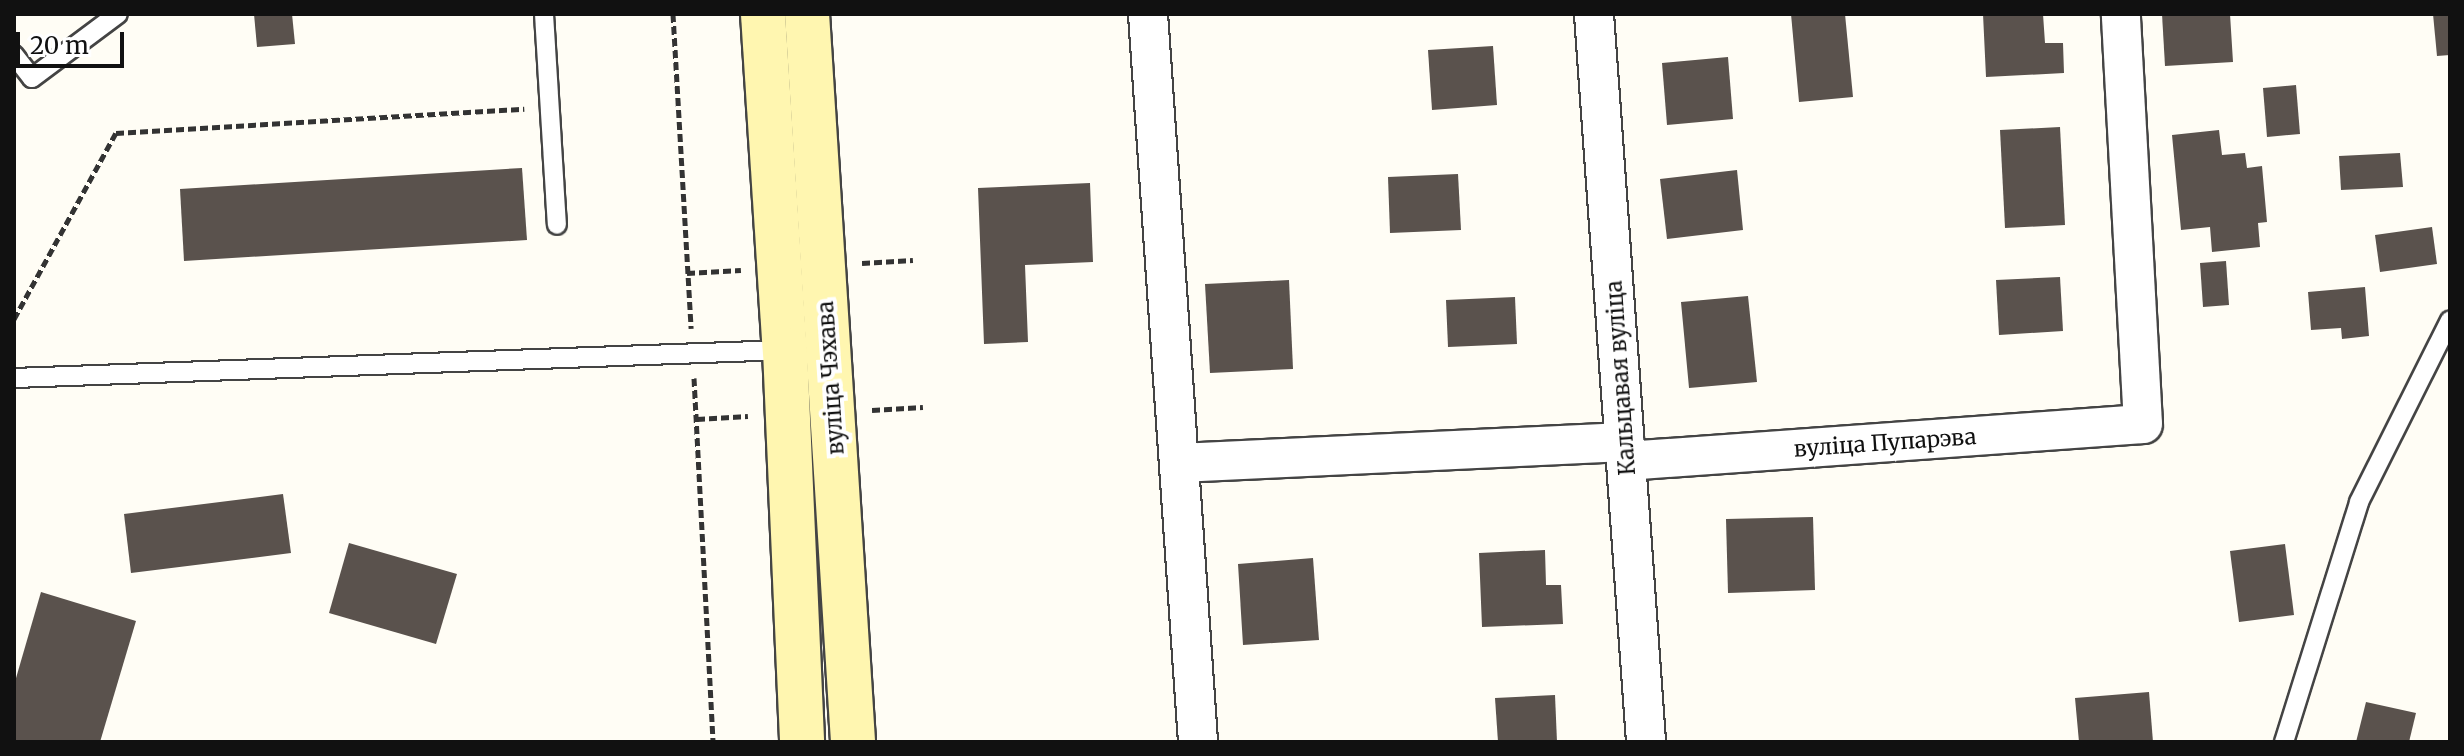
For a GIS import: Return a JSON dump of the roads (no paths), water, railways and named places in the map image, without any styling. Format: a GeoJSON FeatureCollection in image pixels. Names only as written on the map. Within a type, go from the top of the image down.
{"type":"FeatureCollection","features":[{"type":"Feature","properties":{"kind":"main road","name":"вуліца Чэхава"},"geometry":{"type":"LineString","coordinates":[[763,14],[785,350],[802,742]]}},
{"type":"Feature","properties":{"kind":"main road","name":"вуліца Чэхава"},"geometry":{"type":"LineString","coordinates":[[807,14],[853,742]]}},
{"type":"Feature","properties":{"kind":"street"},"geometry":{"type":"LineString","coordinates":[[1148,14],[1198,742]]}},
{"type":"Feature","properties":{"kind":"street","name":"Кальцавая вуліца"},"geometry":{"type":"LineString","coordinates":[[1594,14],[1646,742]]}},
{"type":"Feature","properties":{"kind":"street","name":"вуліца Пупарэва"},"geometry":{"type":"LineString","coordinates":[[1179,463],[1626,452],[2143,424],[2121,14]]}},
{"type":"Feature","properties":{"kind":"lane"},"geometry":{"type":"LineString","coordinates":[[14,55],[32,78],[118,14]]}},
{"type":"Feature","properties":{"kind":"lane"},"geometry":{"type":"LineString","coordinates":[[544,14],[557,225]]}},
{"type":"Feature","properties":{"kind":"lane"},"geometry":{"type":"LineString","coordinates":[[2284,742],[2359,502],[2450,320]]}},
{"type":"Feature","properties":{"kind":"lane"},"geometry":{"type":"LineString","coordinates":[[14,378],[785,350]]}}]}
